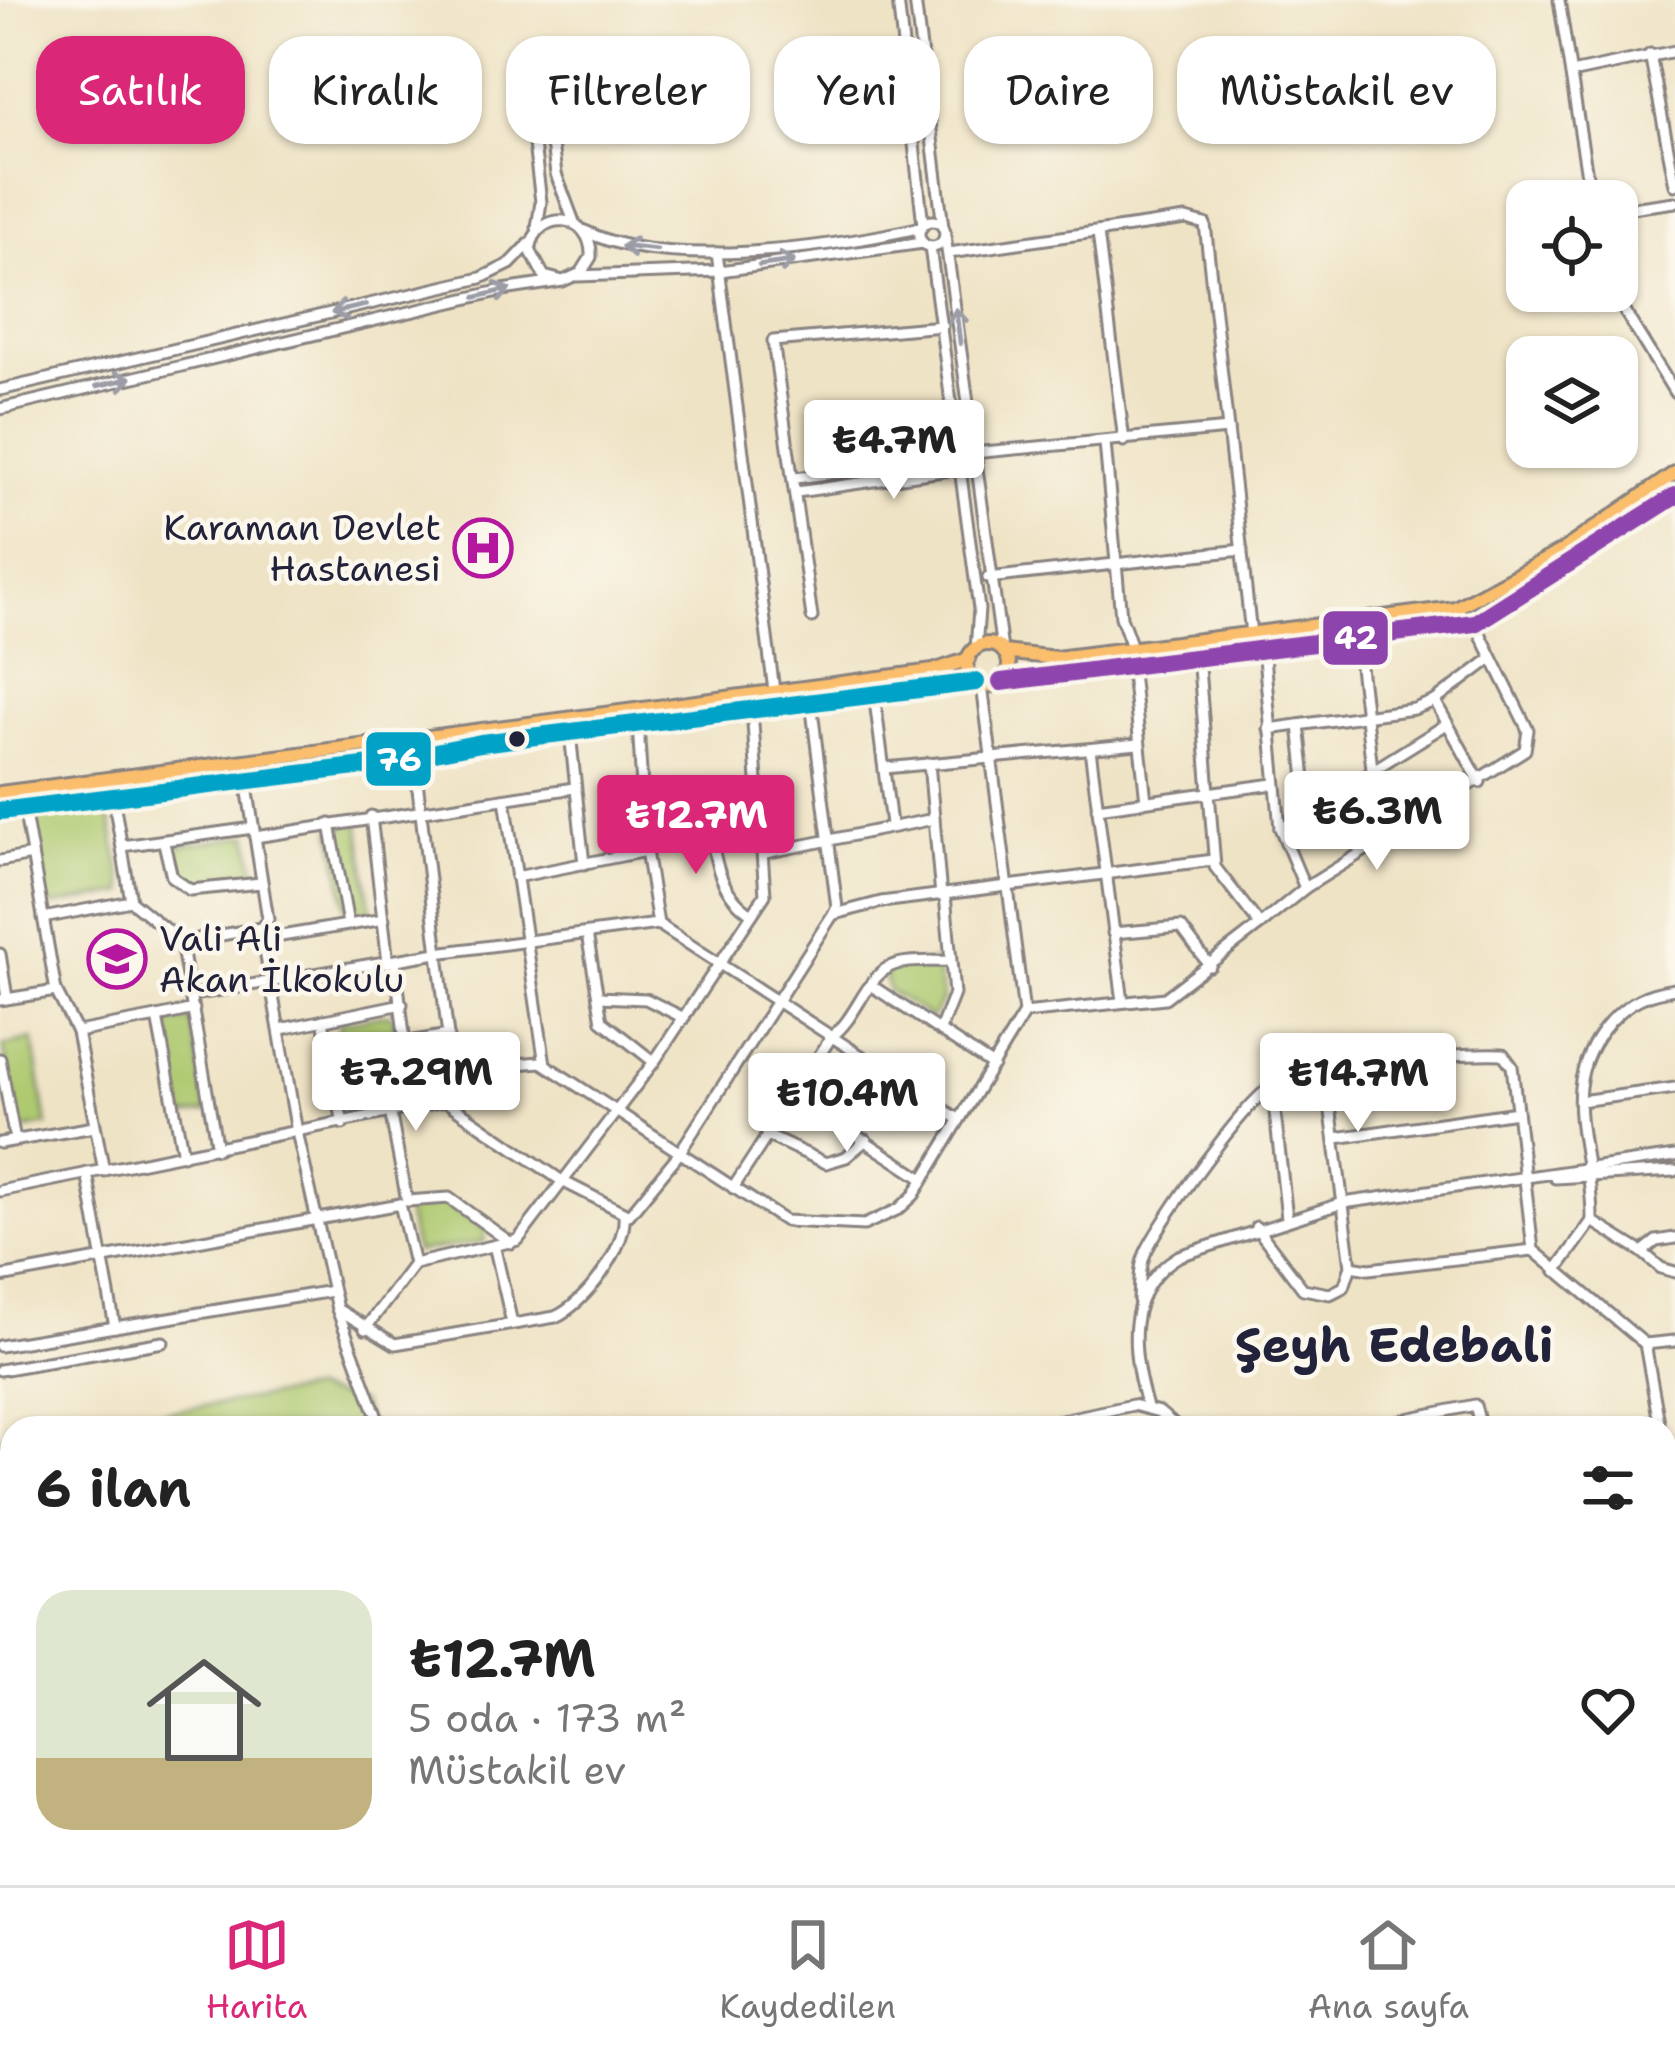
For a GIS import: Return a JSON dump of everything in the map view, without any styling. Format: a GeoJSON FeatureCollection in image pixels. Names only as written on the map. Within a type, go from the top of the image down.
{"type":"FeatureCollection","features":[{"type":"Feature","properties":{"kind":"main road"},"geometry":{"type":"LineString","coordinates":[[0,793],[775,700],[933,671],[992,645],[1003,651],[1055,658],[1443,611],[1562,551],[1675,473]]}},
{"type":"Feature","properties":{"kind":"main road"},"geometry":{"type":"LineString","coordinates":[[0,811],[752,709],[775,700],[811,701],[1000,682],[1475,623],[1675,496]]}},
{"type":"Feature","properties":{"kind":"main road"},"geometry":{"type":"LineString","coordinates":[[1443,611],[1446,628]]}},
{"type":"Feature","properties":{"kind":"main road"},"geometry":{"type":"LineString","coordinates":[[1000,682],[1009,665],[1003,651]]}},
{"type":"Feature","properties":{"kind":"main road"},"geometry":{"type":"LineString","coordinates":[[972,654],[979,684]]}},
{"type":"Feature","properties":{"kind":"street"},"geometry":{"type":"LineString","coordinates":[[898,0],[922,226],[942,326],[979,609],[972,654]]}},
{"type":"Feature","properties":{"kind":"street"},"geometry":{"type":"LineString","coordinates":[[915,0],[988,578],[1003,651]]}},
{"type":"Feature","properties":{"kind":"street"},"geometry":{"type":"LineString","coordinates":[[1559,0],[1588,180]]}},
{"type":"Feature","properties":{"kind":"street"},"geometry":{"type":"LineString","coordinates":[[1571,73],[1675,51]]}},
{"type":"Feature","properties":{"kind":"street"},"geometry":{"type":"LineString","coordinates":[[1650,53],[1675,185]]}},
{"type":"Feature","properties":{"kind":"street"},"geometry":{"type":"LineString","coordinates":[[563,280],[537,269],[534,236],[542,202],[528,94],[545,92],[556,174],[574,222],[616,246],[717,253],[933,221],[944,231]]}},
{"type":"Feature","properties":{"kind":"street"},"geometry":{"type":"LineString","coordinates":[[1638,207],[1675,202]]}},
{"type":"Feature","properties":{"kind":"street"},"geometry":{"type":"LineString","coordinates":[[949,253],[1186,219],[1205,224],[1251,634]]}},
{"type":"Feature","properties":{"kind":"street"},"geometry":{"type":"LineString","coordinates":[[0,391],[482,278],[510,264],[554,220],[574,222]]}},
{"type":"Feature","properties":{"kind":"street"},"geometry":{"type":"LineString","coordinates":[[577,276],[591,256],[585,231]]}},
{"type":"Feature","properties":{"kind":"street"},"geometry":{"type":"LineString","coordinates":[[0,410],[577,276],[719,271],[927,245],[944,231]]}},
{"type":"Feature","properties":{"kind":"street"},"geometry":{"type":"LineString","coordinates":[[1098,233],[1124,441]]}},
{"type":"Feature","properties":{"kind":"street"},"geometry":{"type":"LineString","coordinates":[[717,253],[775,700]]}},
{"type":"Feature","properties":{"kind":"street"},"geometry":{"type":"LineString","coordinates":[[1625,312],[1675,393]]}},
{"type":"Feature","properties":{"kind":"street"},"geometry":{"type":"LineString","coordinates":[[812,617],[773,341],[942,326]]}},
{"type":"Feature","properties":{"kind":"street"},"geometry":{"type":"LineString","coordinates":[[1664,376],[1675,369]]}},
{"type":"Feature","properties":{"kind":"street"},"geometry":{"type":"LineString","coordinates":[[795,478],[1228,429]]}},
{"type":"Feature","properties":{"kind":"street"},"geometry":{"type":"LineString","coordinates":[[1105,443],[1123,626],[1132,647]]}},
{"type":"Feature","properties":{"kind":"street"},"geometry":{"type":"LineString","coordinates":[[797,492],[960,470],[974,457]]}},
{"type":"Feature","properties":{"kind":"street"},"geometry":{"type":"LineString","coordinates":[[988,578],[1242,550]]}},
{"type":"Feature","properties":{"kind":"street"},"geometry":{"type":"LineString","coordinates":[[1024,1012],[1165,998],[1305,888],[1381,845],[1525,750],[1528,740],[1475,623]]}},
{"type":"Feature","properties":{"kind":"street"},"geometry":{"type":"LineString","coordinates":[[1357,641],[1381,845]]}},
{"type":"Feature","properties":{"kind":"street"},"geometry":{"type":"LineString","coordinates":[[1263,647],[1280,828],[1305,888]]}},
{"type":"Feature","properties":{"kind":"street"},"geometry":{"type":"LineString","coordinates":[[1198,656],[1214,860],[1260,925]]}},
{"type":"Feature","properties":{"kind":"street"},"geometry":{"type":"LineString","coordinates":[[1269,729],[1435,701],[1492,658]]}},
{"type":"Feature","properties":{"kind":"street"},"geometry":{"type":"LineString","coordinates":[[1131,664],[1146,801]]}},
{"type":"Feature","properties":{"kind":"street"},"geometry":{"type":"LineString","coordinates":[[452,1069],[545,1064],[785,1221],[847,1228],[899,1209],[923,1179],[1024,1012],[1004,886],[993,755],[979,684]]}},
{"type":"Feature","properties":{"kind":"street"},"geometry":{"type":"LineString","coordinates":[[874,693],[891,824]]}},
{"type":"Feature","properties":{"kind":"street"},"geometry":{"type":"LineString","coordinates":[[337,1309],[395,1345],[555,1317],[577,1305],[623,1236],[624,1215],[678,1155],[835,914],[838,899],[825,842],[811,701]]}},
{"type":"Feature","properties":{"kind":"street"},"geometry":{"type":"LineString","coordinates":[[1435,701],[1480,782]]}},
{"type":"Feature","properties":{"kind":"street"},"geometry":{"type":"LineString","coordinates":[[365,1329],[414,1264],[511,1244],[617,1113],[752,914],[767,886],[752,709]]}},
{"type":"Feature","properties":{"kind":"street"},"geometry":{"type":"LineString","coordinates":[[638,724],[646,851],[658,924]]}},
{"type":"Feature","properties":{"kind":"street"},"geometry":{"type":"LineString","coordinates":[[1370,772],[1448,724]]}},
{"type":"Feature","properties":{"kind":"street"},"geometry":{"type":"LineString","coordinates":[[1299,725],[1309,815]]}},
{"type":"Feature","properties":{"kind":"street"},"geometry":{"type":"LineString","coordinates":[[570,733],[584,864]]}},
{"type":"Feature","properties":{"kind":"street"},"geometry":{"type":"LineString","coordinates":[[885,768],[1138,744]]}},
{"type":"Feature","properties":{"kind":"street"},"geometry":{"type":"LineString","coordinates":[[1090,749],[1123,1002]]}},
{"type":"Feature","properties":{"kind":"street"},"geometry":{"type":"LineString","coordinates":[[0,1190],[445,1101],[453,1086],[452,1069],[414,756]]}},
{"type":"Feature","properties":{"kind":"street"},"geometry":{"type":"LineString","coordinates":[[929,763],[954,994],[940,1027]]}},
{"type":"Feature","properties":{"kind":"street"},"geometry":{"type":"LineString","coordinates":[[246,780],[268,919],[262,934],[297,1132],[337,1309],[377,1416]]}},
{"type":"Feature","properties":{"kind":"street"},"geometry":{"type":"LineString","coordinates":[[1096,808],[1274,784]]}},
{"type":"Feature","properties":{"kind":"street"},"geometry":{"type":"LineString","coordinates":[[122,846],[330,824],[574,788]]}},
{"type":"Feature","properties":{"kind":"street"},"geometry":{"type":"LineString","coordinates":[[643,808],[757,794]]}},
{"type":"Feature","properties":{"kind":"street"},"geometry":{"type":"LineString","coordinates":[[1280,828],[1309,815],[1358,806],[1372,795]]}},
{"type":"Feature","properties":{"kind":"street"},"geometry":{"type":"LineString","coordinates":[[113,796],[131,901],[181,942],[217,1149]]}},
{"type":"Feature","properties":{"kind":"street"},"geometry":{"type":"LineString","coordinates":[[505,799],[545,1064]]}},
{"type":"Feature","properties":{"kind":"street"},"geometry":{"type":"LineString","coordinates":[[706,799],[723,890],[752,914]]}},
{"type":"Feature","properties":{"kind":"street"},"geometry":{"type":"LineString","coordinates":[[24,808],[56,991],[77,1032],[104,1171]]}},
{"type":"Feature","properties":{"kind":"street"},"geometry":{"type":"LineString","coordinates":[[371,816],[405,1042]]}},
{"type":"Feature","properties":{"kind":"street"},"geometry":{"type":"LineString","coordinates":[[765,853],[934,819]]}},
{"type":"Feature","properties":{"kind":"street"},"geometry":{"type":"LineString","coordinates":[[330,824],[348,924]]}},
{"type":"Feature","properties":{"kind":"street"},"geometry":{"type":"LineString","coordinates":[[164,843],[172,877],[190,890],[261,883]]}},
{"type":"Feature","properties":{"kind":"street"},"geometry":{"type":"LineString","coordinates":[[516,877],[646,851]]}},
{"type":"Feature","properties":{"kind":"street"},"geometry":{"type":"LineString","coordinates":[[0,861],[32,855]]}},
{"type":"Feature","properties":{"kind":"street"},"geometry":{"type":"LineString","coordinates":[[835,914],[1004,886],[1214,860]]}},
{"type":"Feature","properties":{"kind":"street"},"geometry":{"type":"LineString","coordinates":[[44,918],[131,901]]}},
{"type":"Feature","properties":{"kind":"street"},"geometry":{"type":"LineString","coordinates":[[181,942],[384,919]]}},
{"type":"Feature","properties":{"kind":"street"},"geometry":{"type":"LineString","coordinates":[[192,995],[437,953],[658,924],[957,1118]]}},
{"type":"Feature","properties":{"kind":"street"},"geometry":{"type":"LineString","coordinates":[[1113,933],[1181,927],[1210,966]]}},
{"type":"Feature","properties":{"kind":"street"},"geometry":{"type":"LineString","coordinates":[[587,934],[598,997],[610,1030],[654,1062]]}},
{"type":"Feature","properties":{"kind":"street"},"geometry":{"type":"LineString","coordinates":[[0,956],[4,999],[56,991]]}},
{"type":"Feature","properties":{"kind":"street"},"geometry":{"type":"LineString","coordinates":[[734,1189],[832,1036],[852,1018],[887,968],[949,961]]}},
{"type":"Feature","properties":{"kind":"street"},"geometry":{"type":"LineString","coordinates":[[872,986],[993,1066]]}},
{"type":"Feature","properties":{"kind":"street"},"geometry":{"type":"LineString","coordinates":[[1556,1271],[1592,1221],[1580,1102],[1586,1050],[1640,996],[1675,989]]}},
{"type":"Feature","properties":{"kind":"street"},"geometry":{"type":"LineString","coordinates":[[598,997],[646,999],[684,1018]]}},
{"type":"Feature","properties":{"kind":"street"},"geometry":{"type":"LineString","coordinates":[[281,1029],[401,1004]]}},
{"type":"Feature","properties":{"kind":"street"},"geometry":{"type":"LineString","coordinates":[[77,1032],[194,1009]]}},
{"type":"Feature","properties":{"kind":"street"},"geometry":{"type":"LineString","coordinates":[[157,1017],[183,1155]]}},
{"type":"Feature","properties":{"kind":"street"},"geometry":{"type":"LineString","coordinates":[[323,1020],[343,1124]]}},
{"type":"Feature","properties":{"kind":"street"},"geometry":{"type":"LineString","coordinates":[[331,1056],[448,1035]]}},
{"type":"Feature","properties":{"kind":"street"},"geometry":{"type":"LineString","coordinates":[[1161,1416],[1148,1407],[1135,1348],[1141,1269],[1153,1240],[1244,1110],[1272,1086],[1326,1074],[1503,1054],[1512,1066],[1533,1250],[1645,1344],[1658,1416]]}},
{"type":"Feature","properties":{"kind":"street"},"geometry":{"type":"LineString","coordinates":[[0,1059],[15,1140]]}},
{"type":"Feature","properties":{"kind":"street"},"geometry":{"type":"LineString","coordinates":[[1256,1228],[1304,1289],[1338,1292],[1351,1266],[1326,1074]]}},
{"type":"Feature","properties":{"kind":"street"},"geometry":{"type":"LineString","coordinates":[[1272,1086],[1287,1218]]}},
{"type":"Feature","properties":{"kind":"street"},"geometry":{"type":"LineString","coordinates":[[1580,1102],[1675,1088]]}},
{"type":"Feature","properties":{"kind":"street"},"geometry":{"type":"LineString","coordinates":[[795,1095],[923,1179]]}},
{"type":"Feature","properties":{"kind":"street"},"geometry":{"type":"LineString","coordinates":[[445,1101],[562,1181],[624,1215]]}},
{"type":"Feature","properties":{"kind":"street"},"geometry":{"type":"LineString","coordinates":[[1336,1138],[1517,1112]]}},
{"type":"Feature","properties":{"kind":"street"},"geometry":{"type":"LineString","coordinates":[[391,1115],[414,1264]]}},
{"type":"Feature","properties":{"kind":"street"},"geometry":{"type":"LineString","coordinates":[[0,1143],[94,1126]]}},
{"type":"Feature","properties":{"kind":"street"},"geometry":{"type":"LineString","coordinates":[[766,1135],[826,1163],[846,1157],[866,1140]]}},
{"type":"Feature","properties":{"kind":"street"},"geometry":{"type":"LineString","coordinates":[[1589,1172],[1675,1156]]}},
{"type":"Feature","properties":{"kind":"street"},"geometry":{"type":"LineString","coordinates":[[1139,1300],[1166,1264],[1256,1228],[1343,1203],[1525,1178],[1675,1171]]}},
{"type":"Feature","properties":{"kind":"street"},"geometry":{"type":"LineString","coordinates":[[87,1173],[116,1327]]}},
{"type":"Feature","properties":{"kind":"street"},"geometry":{"type":"LineString","coordinates":[[0,1276],[448,1198],[511,1244]]}},
{"type":"Feature","properties":{"kind":"street"},"geometry":{"type":"LineString","coordinates":[[1592,1221],[1661,1268],[1675,1271]]}},
{"type":"Feature","properties":{"kind":"street"},"geometry":{"type":"LineString","coordinates":[[1642,1252],[1656,1241],[1675,1238]]}},
{"type":"Feature","properties":{"kind":"street"},"geometry":{"type":"LineString","coordinates":[[495,1250],[512,1324]]}},
{"type":"Feature","properties":{"kind":"street"},"geometry":{"type":"LineString","coordinates":[[1351,1266],[1369,1269],[1533,1250]]}},
{"type":"Feature","properties":{"kind":"street"},"geometry":{"type":"LineString","coordinates":[[0,1346],[332,1291]]}},
{"type":"Feature","properties":{"kind":"street"},"geometry":{"type":"LineString","coordinates":[[1645,1344],[1675,1341]]}},
{"type":"Feature","properties":{"kind":"street"},"geometry":{"type":"LineString","coordinates":[[0,1370],[163,1342]]}},
{"type":"Feature","properties":{"kind":"street"},"geometry":{"type":"LineString","coordinates":[[1421,1416],[1475,1405],[1478,1416]]}},
{"type":"Feature","properties":{"kind":"street"},"geometry":{"type":"LineString","coordinates":[[1095,1416],[1148,1407]]}},
{"type":"Feature","properties":{"kind":"green space"},"geometry":{"type":"Polygon","coordinates":[[[108,809],[125,893],[48,906],[32,818],[108,809]]]}},
{"type":"Feature","properties":{"kind":"green space"},"geometry":{"type":"Polygon","coordinates":[[[359,822],[371,911],[348,915],[332,829],[359,822]]]}},
{"type":"Feature","properties":{"kind":"green space"},"geometry":{"type":"Polygon","coordinates":[[[249,835],[256,879],[194,884],[179,869],[175,847],[249,835]]]}},
{"type":"Feature","properties":{"kind":"green space"},"geometry":{"type":"Polygon","coordinates":[[[935,961],[943,998],[932,1018],[889,991],[885,977],[889,969],[935,961]]]}},
{"type":"Feature","properties":{"kind":"green space"},"geometry":{"type":"Polygon","coordinates":[[[388,1014],[395,1020],[393,1036],[347,1047],[340,1042],[339,1023],[388,1014]]]}},
{"type":"Feature","properties":{"kind":"green space"},"geometry":{"type":"Polygon","coordinates":[[[191,1020],[207,1112],[184,1116],[165,1024],[191,1020]]]}},
{"type":"Feature","properties":{"kind":"green space"},"geometry":{"type":"Polygon","coordinates":[[[33,1039],[47,1125],[20,1130],[3,1046],[33,1039]]]}},
{"type":"Feature","properties":{"kind":"green space"},"geometry":{"type":"Polygon","coordinates":[[[440,1199],[485,1229],[484,1242],[416,1252],[405,1208],[440,1199]]]}},
{"type":"Feature","properties":{"kind":"green space"},"geometry":{"type":"Polygon","coordinates":[[[311,1390],[361,1402],[366,1416],[139,1416],[311,1390]]]}},
{"type":"Feature","properties":{"kind":"transit line","name":"42"},"geometry":{"type":"LineString","coordinates":[[1001,682],[1475,623],[1675,496]]}},
{"type":"Feature","properties":{"kind":"transit line","name":"76"},"geometry":{"type":"LineString","coordinates":[[0,811],[364,766],[481,743],[976,682]]}},
{"type":"Feature","properties":{"kind":"place","name":"Karaman Devlet Hastanesi"},"geometry":{"type":"Point","coordinates":[483,548]}},
{"type":"Feature","properties":{"kind":"place","name":"Vali Ali Akan İlkokulu"},"geometry":{"type":"Point","coordinates":[117,959]}},
{"type":"Feature","properties":{"kind":"district","name":"Şeyh Edebali"},"geometry":{"type":"Point","coordinates":[1394,1345]}}]}
